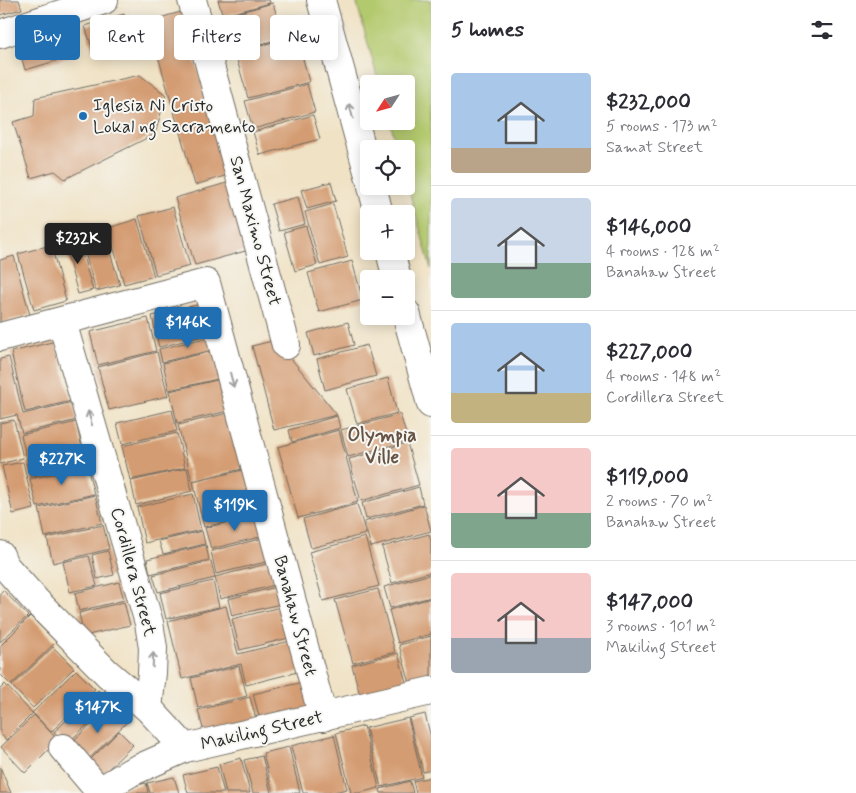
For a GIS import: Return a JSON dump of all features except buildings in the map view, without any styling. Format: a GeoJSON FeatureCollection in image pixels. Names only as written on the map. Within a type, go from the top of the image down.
{"type":"FeatureCollection","features":[{"type":"Feature","properties":{"kind":"street"},"geometry":{"type":"LineString","coordinates":[[0,34],[104,0]]}},
{"type":"Feature","properties":{"kind":"street","name":"San Maximo Street"},"geometry":{"type":"LineString","coordinates":[[192,0],[286,345]]}},
{"type":"Feature","properties":{"kind":"street"},"geometry":{"type":"LineString","coordinates":[[321,0],[360,141]]}},
{"type":"Feature","properties":{"kind":"street","name":"Banahaw Street"},"geometry":{"type":"LineString","coordinates":[[62,322],[206,283],[323,718]]}},
{"type":"Feature","properties":{"kind":"street"},"geometry":{"type":"LineString","coordinates":[[0,337],[62,322]]}},
{"type":"Feature","properties":{"kind":"street","name":"Cordillera Street"},"geometry":{"type":"LineString","coordinates":[[62,322],[149,623],[153,648],[148,708]]}},
{"type":"Feature","properties":{"kind":"street"},"geometry":{"type":"LineString","coordinates":[[410,325],[431,404]]}},
{"type":"Feature","properties":{"kind":"street"},"geometry":{"type":"LineString","coordinates":[[1,562],[36,601],[107,673],[148,708],[185,748]]}},
{"type":"Feature","properties":{"kind":"street","name":"Makiling Street"},"geometry":{"type":"LineString","coordinates":[[63,748],[100,792],[131,772],[185,748],[323,718],[431,691]]}},
{"type":"Feature","properties":{"kind":"green space"},"geometry":{"type":"Polygon","coordinates":[[[356,0],[431,0],[431,269],[415,212],[415,205],[413,205],[410,195],[415,195],[415,140],[395,140],[392,130],[415,130],[415,75],[377,75],[356,0]]]}},
{"type":"Feature","properties":{"kind":"place","name":"Iglesia Ni Cristo Lokal ng Sacramento"},"geometry":{"type":"Point","coordinates":[83,116]}},
{"type":"Feature","properties":{"kind":"district","name":"Olympia Ville"},"geometry":{"type":"Point","coordinates":[382,446]}}]}
